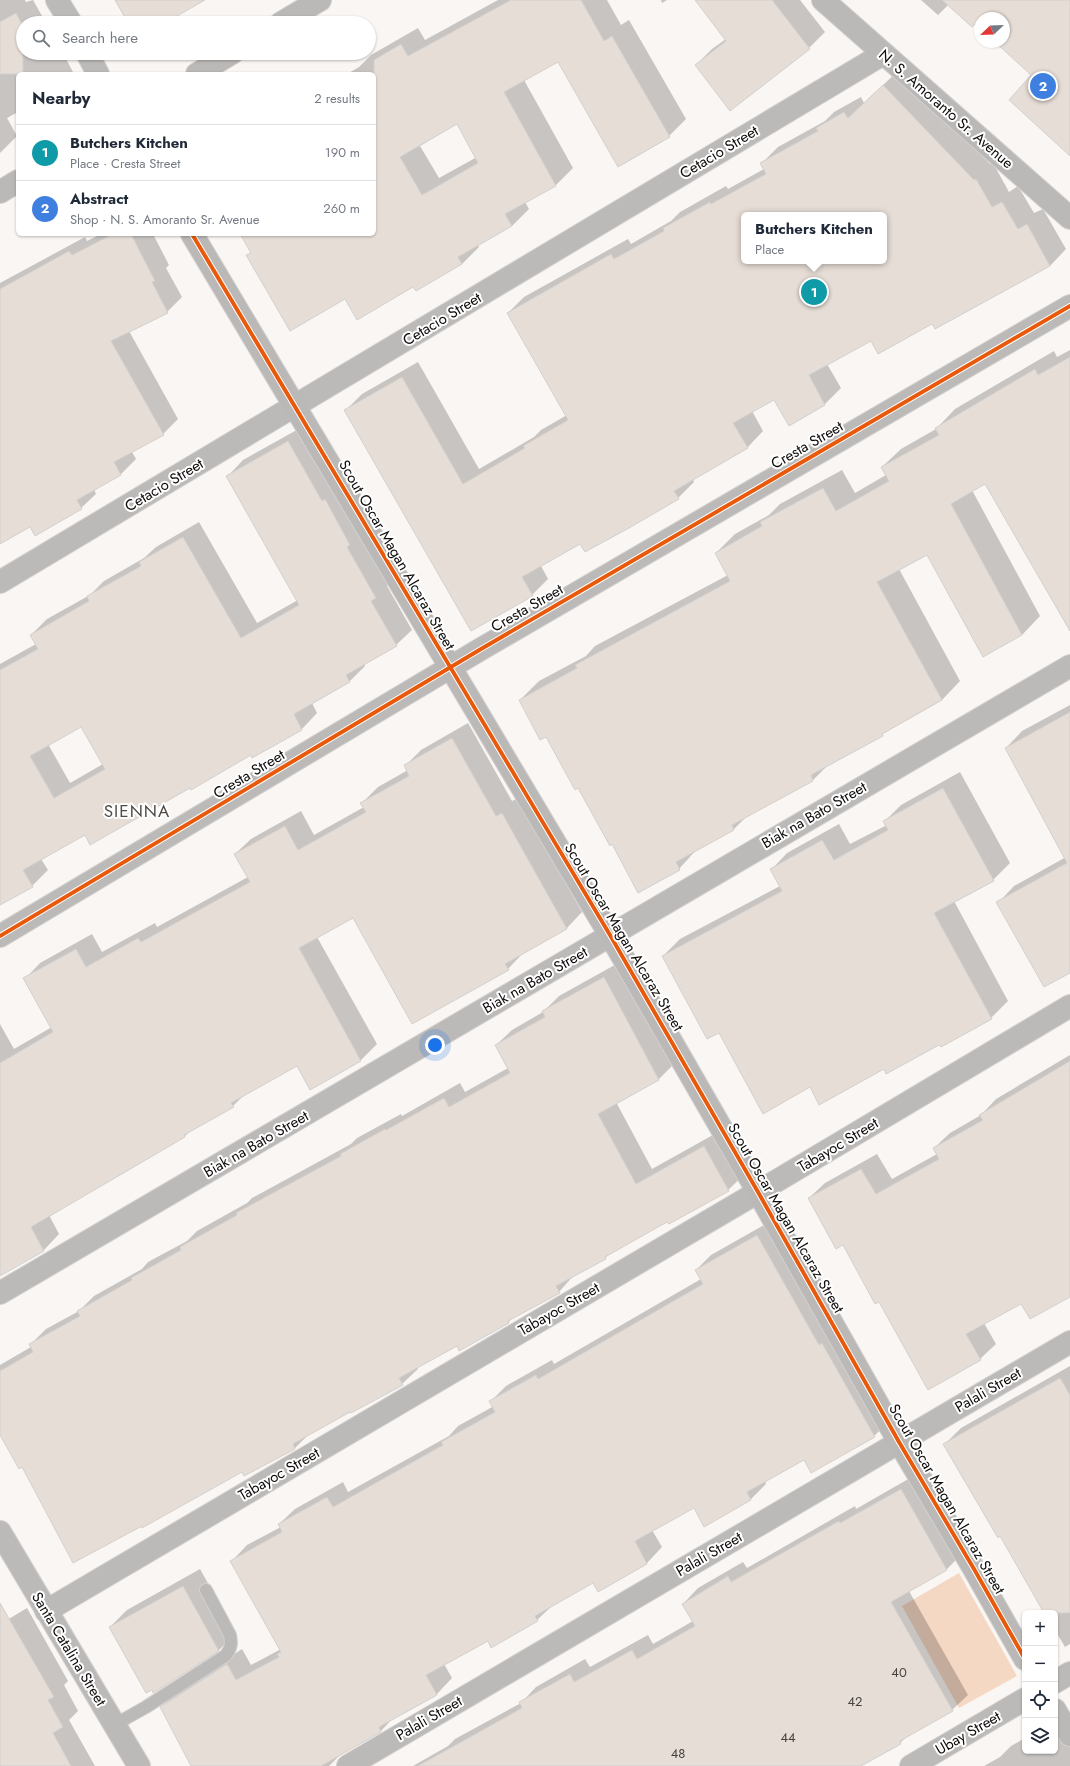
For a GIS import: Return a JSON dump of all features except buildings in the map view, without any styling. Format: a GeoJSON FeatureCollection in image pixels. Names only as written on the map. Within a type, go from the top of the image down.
{"type":"FeatureCollection","features":[{"type":"Feature","properties":{"kind":"street"},"geometry":{"type":"LineString","coordinates":[[57,0],[66,16]]}},
{"type":"Feature","properties":{"kind":"street"},"geometry":{"type":"LineString","coordinates":[[293,16],[320,0]]}},
{"type":"Feature","properties":{"kind":"street","name":"N. S. Amoranto Sr. Avenue"},"geometry":{"type":"LineString","coordinates":[[823,0],[1070,218]]}},
{"type":"Feature","properties":{"kind":"street","name":"Cetacio Street"},"geometry":{"type":"LineString","coordinates":[[0,582],[883,54]]}},
{"type":"Feature","properties":{"kind":"street"},"geometry":{"type":"LineString","coordinates":[[91,60],[97,72]]}},
{"type":"Feature","properties":{"kind":"street"},"geometry":{"type":"LineString","coordinates":[[200,72],[220,60]]}},
{"type":"Feature","properties":{"kind":"street"},"geometry":{"type":"LineString","coordinates":[[0,192],[16,182]]}},
{"type":"Feature","properties":{"kind":"street","name":"Scout Oscar Magan Alcaraz Street"},"geometry":{"type":"LineString","coordinates":[[193,236],[296,406],[610,936],[758,1192],[899,1442],[1022,1654]]}},
{"type":"Feature","properties":{"kind":"street","name":"Cresta Street"},"geometry":{"type":"LineString","coordinates":[[0,936],[450,668],[1070,306]]}},
{"type":"Feature","properties":{"kind":"street","name":"Biak na Bato Street"},"geometry":{"type":"LineString","coordinates":[[0,1293],[1070,666]]}},
{"type":"Feature","properties":{"kind":"street","name":"Tabayoc Street"},"geometry":{"type":"LineString","coordinates":[[46,1611],[758,1192],[1070,1006]]}},
{"type":"Feature","properties":{"kind":"street","name":"Palali Street"},"geometry":{"type":"LineString","coordinates":[[348,1766],[1070,1342]]}},
{"type":"Feature","properties":{"kind":"street","name":"Santa Catalina Street"},"geometry":{"type":"LineString","coordinates":[[0,1532],[139,1766]]}},
{"type":"Feature","properties":{"kind":"street"},"geometry":{"type":"LineString","coordinates":[[1058,1680],[1070,1673]]}},
{"type":"Feature","properties":{"kind":"street","name":"Ubay Street"},"geometry":{"type":"LineString","coordinates":[[911,1766],[1022,1701]]}},
{"type":"Feature","properties":{"kind":"street"},"geometry":{"type":"LineString","coordinates":[[1058,1715],[1070,1735]]}},
{"type":"Feature","properties":{"kind":"lane"},"geometry":{"type":"LineString","coordinates":[[114,1725],[179,1686],[225,1656],[230,1650],[232,1643],[230,1635],[206,1590]]}},
{"type":"Feature","properties":{"kind":"shaded area"},"geometry":{"type":"Polygon","coordinates":[[[959,1573],[1017,1676],[959,1708],[902,1606],[959,1573]]]}},
{"type":"Feature","properties":{"kind":"cycle path"},"geometry":{"type":"LineString","coordinates":[[193,236],[610,935],[758,1192],[899,1442],[1022,1654]]}},
{"type":"Feature","properties":{"kind":"cycle path"},"geometry":{"type":"LineString","coordinates":[[0,936],[481,649],[1070,306]]}},
{"type":"Feature","properties":{"kind":"place","name":"Abstract"},"geometry":{"type":"Point","coordinates":[1043,86]}},
{"type":"Feature","properties":{"kind":"place","name":"Butchers Kitchen"},"geometry":{"type":"Point","coordinates":[814,292]}},
{"type":"Feature","properties":{"kind":"district","name":"SIENNA"},"geometry":{"type":"Point","coordinates":[137,811]}}]}
